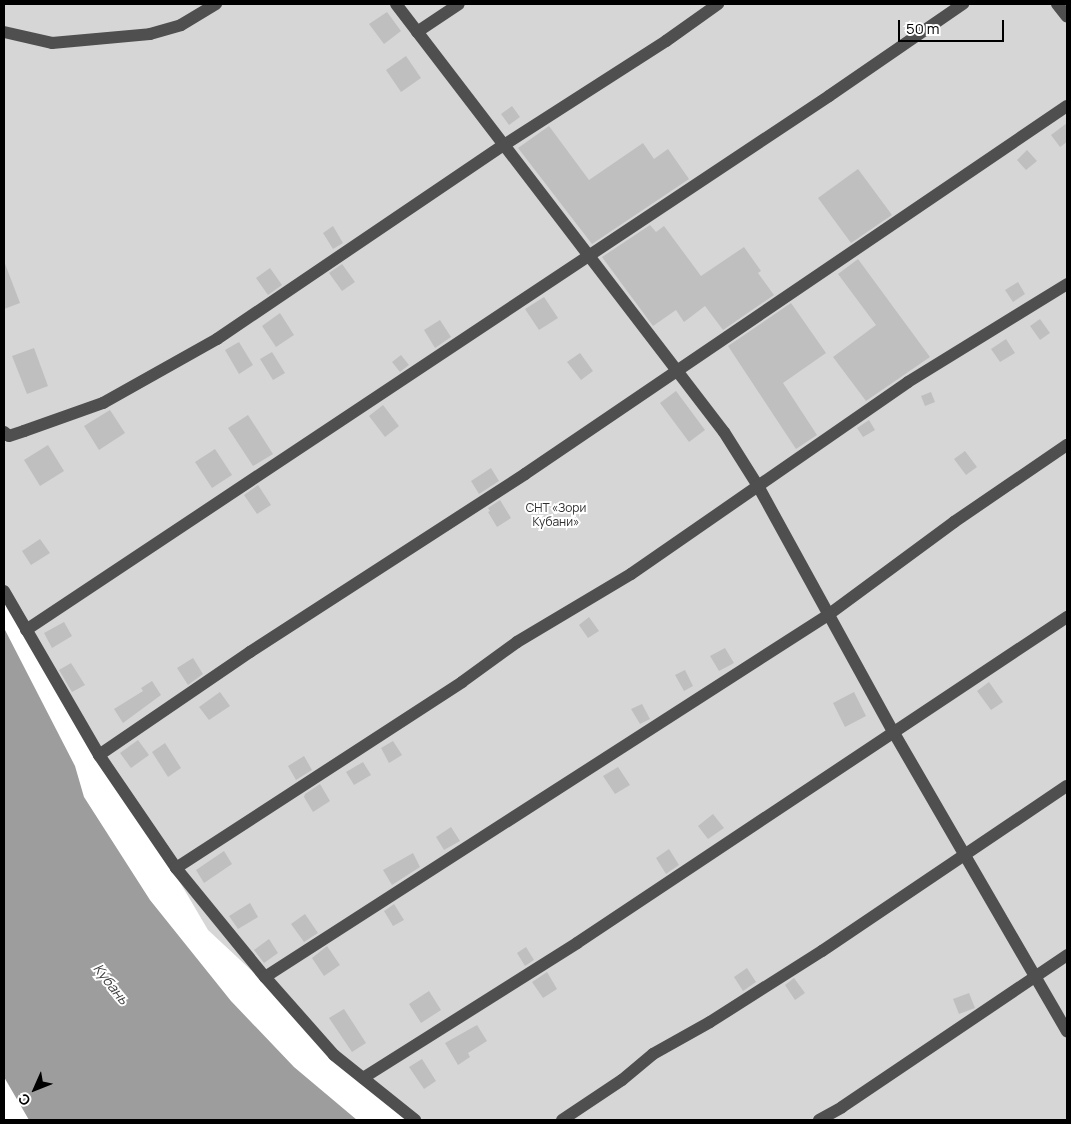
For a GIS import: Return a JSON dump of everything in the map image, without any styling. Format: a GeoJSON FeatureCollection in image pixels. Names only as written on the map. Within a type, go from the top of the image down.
{"type":"FeatureCollection","features":[{"type":"Feature","properties":{"kind":"lane"},"geometry":{"type":"LineString","coordinates":[[4,32],[52,43],[150,34],[181,25],[216,4]]}},
{"type":"Feature","properties":{"kind":"lane"},"geometry":{"type":"LineString","coordinates":[[396,4],[724,432],[758,486],[894,733],[1067,1032]]}},
{"type":"Feature","properties":{"kind":"lane"},"geometry":{"type":"LineString","coordinates":[[417,32],[460,4]]}},
{"type":"Feature","properties":{"kind":"lane"},"geometry":{"type":"LineString","coordinates":[[4,432],[9,436],[24,432],[103,404],[217,339],[504,145],[666,41],[718,4]]}},
{"type":"Feature","properties":{"kind":"lane"},"geometry":{"type":"LineString","coordinates":[[26,630],[455,346],[963,4]]}},
{"type":"Feature","properties":{"kind":"lane"},"geometry":{"type":"LineString","coordinates":[[1057,4],[1067,18]]}},
{"type":"Feature","properties":{"kind":"lane"},"geometry":{"type":"LineString","coordinates":[[100,754],[250,652],[421,543],[677,372],[1067,106]]}},
{"type":"Feature","properties":{"kind":"lane"},"geometry":{"type":"LineString","coordinates":[[176,868],[462,682],[517,642],[631,574],[908,382],[1067,284]]}},
{"type":"Feature","properties":{"kind":"lane"},"geometry":{"type":"LineString","coordinates":[[265,977],[828,615],[954,522],[1067,445]]}},
{"type":"Feature","properties":{"kind":"lane"},"geometry":{"type":"LineString","coordinates":[[4,591],[100,754],[176,868],[265,977],[334,1055],[416,1120]]}},
{"type":"Feature","properties":{"kind":"lane"},"geometry":{"type":"LineString","coordinates":[[362,1078],[577,943],[1067,617]]}},
{"type":"Feature","properties":{"kind":"lane"},"geometry":{"type":"LineString","coordinates":[[562,1120],[622,1080],[654,1054],[710,1022],[822,951],[1067,786]]}},
{"type":"Feature","properties":{"kind":"lane"},"geometry":{"type":"LineString","coordinates":[[819,1120],[842,1108],[1067,955]]}},
{"type":"Feature","properties":{"kind":"green space","name":"СНТ «Зори Кубани»"},"geometry":{"type":"Polygon","coordinates":[[[4,4],[1067,4],[1067,1120],[412,1120],[208,930],[4,583],[4,4]]]}},
{"type":"Feature","properties":{"kind":"water","name":"Кубань"},"geometry":{"type":"Polygon","coordinates":[[[4,628],[75,766],[84,797],[150,900],[231,1001],[294,1067],[357,1120],[29,1120],[4,1077],[4,628]]]}},
{"type":"Feature","properties":{"kind":"building"},"geometry":{"type":"Polygon","coordinates":[[[387,12],[401,31],[384,44],[369,24],[387,12]]]}},
{"type":"Feature","properties":{"kind":"building"},"geometry":{"type":"Polygon","coordinates":[[[406,56],[421,78],[401,92],[386,70],[406,56]]]}},
{"type":"Feature","properties":{"kind":"building"},"geometry":{"type":"Polygon","coordinates":[[[512,106],[520,117],[509,125],[501,114],[512,106]]]}},
{"type":"Feature","properties":{"kind":"building"},"geometry":{"type":"Polygon","coordinates":[[[1067,123],[1067,142],[1060,147],[1051,135],[1067,123]]]}},
{"type":"Feature","properties":{"kind":"building"},"geometry":{"type":"Polygon","coordinates":[[[549,126],[589,180],[643,143],[654,159],[668,149],[689,179],[592,244],[518,148],[549,126]]]}},
{"type":"Feature","properties":{"kind":"building"},"geometry":{"type":"Polygon","coordinates":[[[1027,150],[1037,161],[1026,170],[1017,160],[1027,150]]]}},
{"type":"Feature","properties":{"kind":"building"},"geometry":{"type":"Polygon","coordinates":[[[858,169],[892,215],[851,243],[818,198],[858,169]]]}},
{"type":"Feature","properties":{"kind":"building"},"geometry":{"type":"Polygon","coordinates":[[[650,225],[656,232],[664,226],[701,276],[744,247],[761,271],[758,273],[774,295],[723,330],[705,306],[684,322],[676,310],[653,326],[602,257],[650,225]]]}},
{"type":"Feature","properties":{"kind":"building"},"geometry":{"type":"Polygon","coordinates":[[[333,226],[343,243],[333,249],[323,233],[333,226]]]}},
{"type":"Feature","properties":{"kind":"building"},"geometry":{"type":"Polygon","coordinates":[[[858,259],[930,357],[866,401],[833,357],[876,325],[838,274],[858,259]]]}},
{"type":"Feature","properties":{"kind":"building"},"geometry":{"type":"Polygon","coordinates":[[[4,261],[20,303],[4,309],[4,261]]]}},
{"type":"Feature","properties":{"kind":"building"},"geometry":{"type":"Polygon","coordinates":[[[342,264],[355,282],[342,291],[329,273],[342,264]]]}},
{"type":"Feature","properties":{"kind":"building"},"geometry":{"type":"Polygon","coordinates":[[[270,268],[282,285],[268,295],[256,278],[270,268]]]}},
{"type":"Feature","properties":{"kind":"building"},"geometry":{"type":"Polygon","coordinates":[[[1018,282],[1025,294],[1013,302],[1005,290],[1018,282]]]}},
{"type":"Feature","properties":{"kind":"building"},"geometry":{"type":"Polygon","coordinates":[[[544,297],[558,318],[539,330],[525,309],[544,297]]]}},
{"type":"Feature","properties":{"kind":"building"},"geometry":{"type":"Polygon","coordinates":[[[791,303],[826,353],[783,383],[817,435],[796,449],[728,346],[791,303]]]}},
{"type":"Feature","properties":{"kind":"building"},"geometry":{"type":"Polygon","coordinates":[[[280,313],[294,335],[276,347],[262,326],[280,313]]]}},
{"type":"Feature","properties":{"kind":"building"},"geometry":{"type":"Polygon","coordinates":[[[1040,319],[1050,333],[1040,340],[1030,326],[1040,319]]]}},
{"type":"Feature","properties":{"kind":"building"},"geometry":{"type":"Polygon","coordinates":[[[440,320],[451,337],[435,348],[424,330],[440,320]]]}},
{"type":"Feature","properties":{"kind":"building"},"geometry":{"type":"Polygon","coordinates":[[[1006,339],[1015,353],[1000,362],[991,349],[1006,339]]]}},
{"type":"Feature","properties":{"kind":"building"},"geometry":{"type":"Polygon","coordinates":[[[239,342],[253,365],[239,374],[225,350],[239,342]]]}},
{"type":"Feature","properties":{"kind":"building"},"geometry":{"type":"Polygon","coordinates":[[[34,348],[48,386],[27,394],[12,356],[34,348]]]}},
{"type":"Feature","properties":{"kind":"building"},"geometry":{"type":"Polygon","coordinates":[[[272,352],[285,373],[273,380],[260,359],[272,352]]]}},
{"type":"Feature","properties":{"kind":"building"},"geometry":{"type":"Polygon","coordinates":[[[580,353],[593,371],[581,380],[567,362],[580,353]]]}},
{"type":"Feature","properties":{"kind":"building"},"geometry":{"type":"Polygon","coordinates":[[[401,355],[409,365],[400,372],[392,362],[401,355]]]}},
{"type":"Feature","properties":{"kind":"building"},"geometry":{"type":"Polygon","coordinates":[[[676,391],[705,430],[689,442],[660,403],[676,391]]]}},
{"type":"Feature","properties":{"kind":"building"},"geometry":{"type":"Polygon","coordinates":[[[931,392],[935,402],[925,406],[921,396],[931,392]]]}},
{"type":"Feature","properties":{"kind":"building"},"geometry":{"type":"Polygon","coordinates":[[[383,405],[399,426],[385,437],[369,416],[383,405]]]}},
{"type":"Feature","properties":{"kind":"building"},"geometry":{"type":"Polygon","coordinates":[[[110,410],[125,433],[99,450],[84,426],[110,410]]]}},
{"type":"Feature","properties":{"kind":"building"},"geometry":{"type":"Polygon","coordinates":[[[248,415],[273,454],[253,466],[228,428],[248,415]]]}},
{"type":"Feature","properties":{"kind":"building"},"geometry":{"type":"Polygon","coordinates":[[[869,420],[875,430],[863,437],[857,428],[869,420]]]}},
{"type":"Feature","properties":{"kind":"building"},"geometry":{"type":"Polygon","coordinates":[[[48,445],[64,471],[40,486],[24,460],[48,445]]]}},
{"type":"Feature","properties":{"kind":"building"},"geometry":{"type":"Polygon","coordinates":[[[215,449],[232,475],[212,488],[195,462],[215,449]]]}},
{"type":"Feature","properties":{"kind":"building"},"geometry":{"type":"Polygon","coordinates":[[[965,451],[977,467],[966,475],[954,459],[965,451]]]}},
{"type":"Feature","properties":{"kind":"building"},"geometry":{"type":"Polygon","coordinates":[[[491,468],[499,481],[479,494],[471,481],[491,468]]]}},
{"type":"Feature","properties":{"kind":"building"},"geometry":{"type":"Polygon","coordinates":[[[258,485],[271,505],[257,514],[244,495],[258,485]]]}},
{"type":"Feature","properties":{"kind":"building"},"geometry":{"type":"Polygon","coordinates":[[[500,500],[511,518],[497,527],[488,512],[490,511],[488,508],[500,500]]]}},
{"type":"Feature","properties":{"kind":"building"},"geometry":{"type":"Polygon","coordinates":[[[40,539],[50,553],[31,565],[22,551],[40,539]]]}},
{"type":"Feature","properties":{"kind":"building"},"geometry":{"type":"Polygon","coordinates":[[[589,617],[599,631],[588,638],[579,625],[589,617]]]}},
{"type":"Feature","properties":{"kind":"building"},"geometry":{"type":"Polygon","coordinates":[[[64,622],[72,636],[52,648],[44,633],[64,622]]]}},
{"type":"Feature","properties":{"kind":"building"},"geometry":{"type":"Polygon","coordinates":[[[725,648],[734,663],[719,671],[710,656],[725,648]]]}},
{"type":"Feature","properties":{"kind":"building"},"geometry":{"type":"Polygon","coordinates":[[[193,658],[203,674],[188,685],[177,668],[193,658]]]}},
{"type":"Feature","properties":{"kind":"building"},"geometry":{"type":"Polygon","coordinates":[[[71,663],[85,685],[72,692],[59,670],[71,663]]]}},
{"type":"Feature","properties":{"kind":"building"},"geometry":{"type":"Polygon","coordinates":[[[685,670],[693,686],[684,691],[675,675],[685,670]]]}},
{"type":"Feature","properties":{"kind":"building"},"geometry":{"type":"Polygon","coordinates":[[[152,681],[161,695],[123,723],[114,709],[143,691],[141,688],[152,681]]]}},
{"type":"Feature","properties":{"kind":"building"},"geometry":{"type":"Polygon","coordinates":[[[989,682],[1003,702],[991,710],[977,691],[989,682]]]}},
{"type":"Feature","properties":{"kind":"building"},"geometry":{"type":"Polygon","coordinates":[[[220,692],[230,706],[209,720],[199,707],[220,692]]]}},
{"type":"Feature","properties":{"kind":"building"},"geometry":{"type":"Polygon","coordinates":[[[854,692],[866,716],[845,727],[833,703],[854,692]]]}},
{"type":"Feature","properties":{"kind":"building"},"geometry":{"type":"Polygon","coordinates":[[[642,704],[650,719],[640,724],[631,709],[642,704]]]}},
{"type":"Feature","properties":{"kind":"building"},"geometry":{"type":"Polygon","coordinates":[[[138,740],[149,755],[131,768],[120,753],[138,740]]]}},
{"type":"Feature","properties":{"kind":"building"},"geometry":{"type":"Polygon","coordinates":[[[393,741],[402,755],[389,763],[381,748],[393,741]]]}},
{"type":"Feature","properties":{"kind":"building"},"geometry":{"type":"Polygon","coordinates":[[[165,743],[181,768],[168,777],[152,752],[165,743]]]}},
{"type":"Feature","properties":{"kind":"building"},"geometry":{"type":"Polygon","coordinates":[[[304,756],[312,770],[296,780],[288,766],[304,756]]]}},
{"type":"Feature","properties":{"kind":"building"},"geometry":{"type":"Polygon","coordinates":[[[363,762],[371,775],[354,785],[346,772],[363,762]]]}},
{"type":"Feature","properties":{"kind":"building"},"geometry":{"type":"Polygon","coordinates":[[[618,767],[630,785],[615,794],[603,776],[618,767]]]}},
{"type":"Feature","properties":{"kind":"building"},"geometry":{"type":"Polygon","coordinates":[[[320,784],[330,801],[313,812],[304,797],[305,794],[320,784]]]}},
{"type":"Feature","properties":{"kind":"building"},"geometry":{"type":"Polygon","coordinates":[[[713,814],[724,828],[708,839],[698,826],[713,814]]]}},
{"type":"Feature","properties":{"kind":"building"},"geometry":{"type":"Polygon","coordinates":[[[451,827],[460,841],[444,850],[436,837],[451,827]]]}},
{"type":"Feature","properties":{"kind":"building"},"geometry":{"type":"Polygon","coordinates":[[[669,849],[679,865],[666,874],[656,858],[669,849]]]}},
{"type":"Feature","properties":{"kind":"building"},"geometry":{"type":"Polygon","coordinates":[[[224,851],[232,864],[204,883],[196,870],[224,851]]]}},
{"type":"Feature","properties":{"kind":"building"},"geometry":{"type":"Polygon","coordinates":[[[413,853],[420,867],[392,885],[383,870],[413,853]]]}},
{"type":"Feature","properties":{"kind":"building"},"geometry":{"type":"Polygon","coordinates":[[[250,903],[258,917],[238,929],[229,916],[250,903]]]}},
{"type":"Feature","properties":{"kind":"building"},"geometry":{"type":"Polygon","coordinates":[[[394,904],[404,920],[393,926],[384,911],[394,904]]]}},
{"type":"Feature","properties":{"kind":"building"},"geometry":{"type":"Polygon","coordinates":[[[305,914],[318,933],[304,942],[291,924],[305,914]]]}},
{"type":"Feature","properties":{"kind":"building"},"geometry":{"type":"Polygon","coordinates":[[[269,939],[278,953],[264,963],[254,950],[269,939]]]}},
{"type":"Feature","properties":{"kind":"building"},"geometry":{"type":"Polygon","coordinates":[[[327,946],[340,965],[324,976],[312,958],[327,946]]]}},
{"type":"Feature","properties":{"kind":"building"},"geometry":{"type":"Polygon","coordinates":[[[526,947],[534,960],[525,966],[517,953],[526,947]]]}},
{"type":"Feature","properties":{"kind":"building"},"geometry":{"type":"Polygon","coordinates":[[[747,968],[756,982],[743,991],[734,977],[747,968]]]}},
{"type":"Feature","properties":{"kind":"building"},"geometry":{"type":"Polygon","coordinates":[[[547,972],[557,989],[543,998],[532,982],[547,972]]]}},
{"type":"Feature","properties":{"kind":"building"},"geometry":{"type":"Polygon","coordinates":[[[794,978],[805,993],[795,1000],[785,985],[794,978]]]}},
{"type":"Feature","properties":{"kind":"building"},"geometry":{"type":"Polygon","coordinates":[[[429,991],[441,1010],[421,1023],[409,1004],[429,991]]]}},
{"type":"Feature","properties":{"kind":"building"},"geometry":{"type":"Polygon","coordinates":[[[969,993],[975,1008],[959,1014],[953,999],[969,993]]]}},
{"type":"Feature","properties":{"kind":"building"},"geometry":{"type":"Polygon","coordinates":[[[344,1009],[366,1043],[352,1052],[329,1018],[344,1009]]]}},
{"type":"Feature","properties":{"kind":"building"},"geometry":{"type":"Polygon","coordinates":[[[477,1025],[487,1041],[468,1053],[470,1057],[458,1065],[445,1043],[477,1025]]]}},
{"type":"Feature","properties":{"kind":"building"},"geometry":{"type":"Polygon","coordinates":[[[422,1059],[436,1081],[424,1089],[409,1067],[422,1059]]]}}]}
